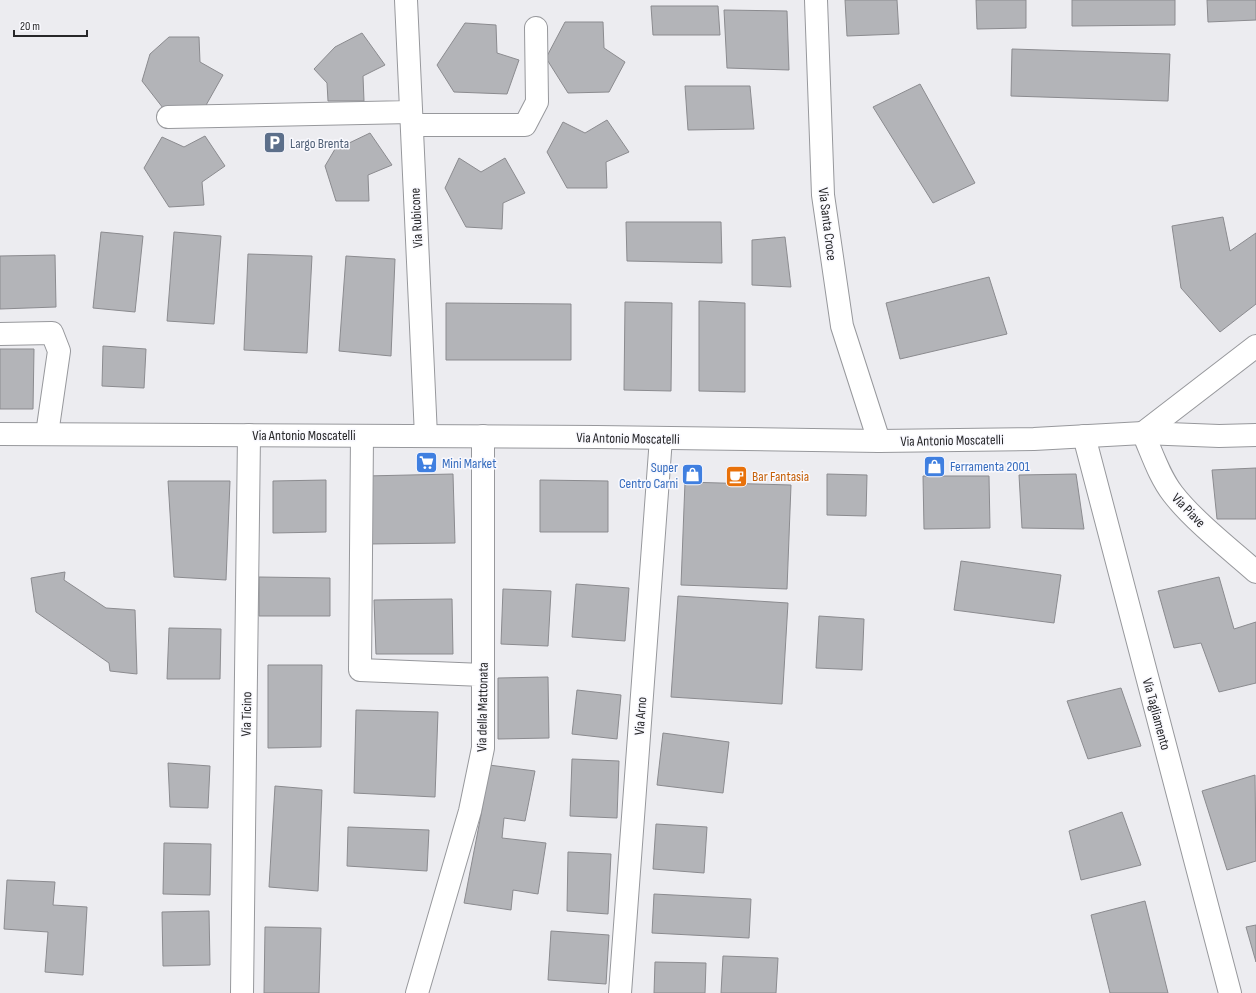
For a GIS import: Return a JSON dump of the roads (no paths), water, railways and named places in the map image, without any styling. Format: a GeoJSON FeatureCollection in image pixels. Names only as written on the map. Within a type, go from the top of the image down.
{"type":"FeatureCollection","features":[{"type":"Feature","properties":{"kind":"street","name":"Via Rubicone"},"geometry":{"type":"LineString","coordinates":[[406,0],[426,436]]}},
{"type":"Feature","properties":{"kind":"street","name":"Via Santa Croce"},"geometry":{"type":"LineString","coordinates":[[816,0],[823,195],[842,326],[879,441]]}},
{"type":"Feature","properties":{"kind":"street"},"geometry":{"type":"LineString","coordinates":[[168,117],[412,119],[526,125],[537,102],[536,28]]}},
{"type":"Feature","properties":{"kind":"street"},"geometry":{"type":"LineString","coordinates":[[0,334],[52,333],[59,351],[48,434]]}},
{"type":"Feature","properties":{"kind":"street"},"geometry":{"type":"LineString","coordinates":[[1143,433],[1256,346]]}},
{"type":"Feature","properties":{"kind":"street","name":"Via Antonio Moscatelli"},"geometry":{"type":"LineString","coordinates":[[0,434],[483,436],[879,441],[1034,439],[1143,433],[1256,435]]}},
{"type":"Feature","properties":{"kind":"street","name":"Via Piave"},"geometry":{"type":"LineString","coordinates":[[1143,433],[1157,465],[1173,494],[1200,523],[1256,572]]}},
{"type":"Feature","properties":{"kind":"street","name":"Via Ticino"},"geometry":{"type":"LineString","coordinates":[[242,993],[249,435]]}},
{"type":"Feature","properties":{"kind":"street"},"geometry":{"type":"LineString","coordinates":[[362,436],[360,670],[483,675]]}},
{"type":"Feature","properties":{"kind":"street","name":"Via della Mattonata"},"geometry":{"type":"LineString","coordinates":[[417,993],[470,811],[483,748],[483,436]]}},
{"type":"Feature","properties":{"kind":"street","name":"Via Tagliamento"},"geometry":{"type":"LineString","coordinates":[[1084,436],[1230,993]]}},
{"type":"Feature","properties":{"kind":"street","name":"Via Arno"},"geometry":{"type":"LineString","coordinates":[[620,993],[660,438]]}},
{"type":"Feature","properties":{"kind":"place","name":"Largo Brenta"},"geometry":{"type":"Point","coordinates":[275,143]}},
{"type":"Feature","properties":{"kind":"place","name":"Mini Market"},"geometry":{"type":"Point","coordinates":[427,463]}},
{"type":"Feature","properties":{"kind":"place","name":"Ferramenta 2001"},"geometry":{"type":"Point","coordinates":[935,466]}},
{"type":"Feature","properties":{"kind":"place","name":"Super Centro Carni"},"geometry":{"type":"Point","coordinates":[693,475]}},
{"type":"Feature","properties":{"kind":"place","name":"Bar Fantasia"},"geometry":{"type":"Point","coordinates":[737,476]}}]}
